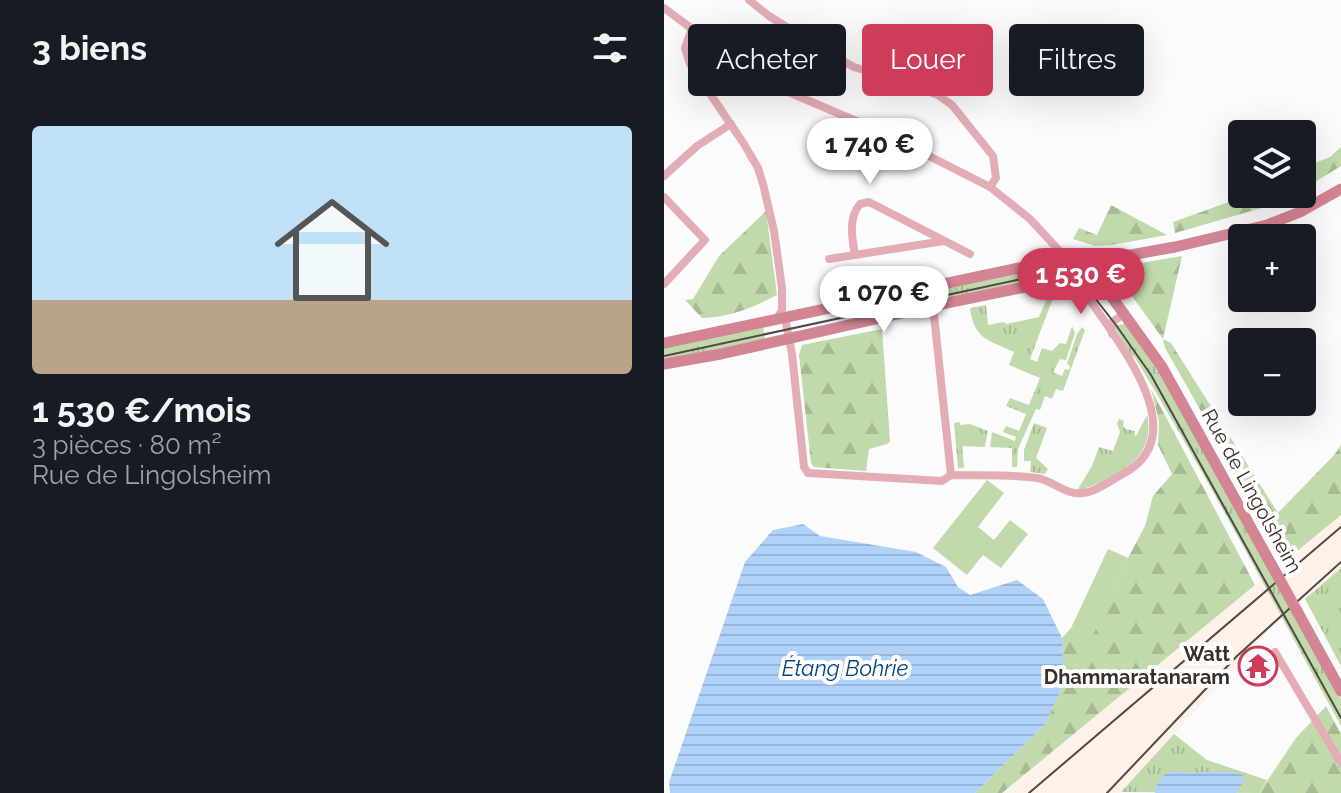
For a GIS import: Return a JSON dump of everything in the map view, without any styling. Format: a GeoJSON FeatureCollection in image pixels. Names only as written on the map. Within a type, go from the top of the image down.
{"type":"FeatureCollection","features":[{"type":"Feature","properties":{"kind":"main road"},"geometry":{"type":"LineString","coordinates":[[664,364],[1068,278],[1097,261],[1175,247],[1267,225],[1300,212],[1341,189]]}},
{"type":"Feature","properties":{"kind":"main road"},"geometry":{"type":"LineString","coordinates":[[664,343],[1066,258],[1087,266]]}},
{"type":"Feature","properties":{"kind":"main road","name":"Rue de Lingolsheim"},"geometry":{"type":"LineString","coordinates":[[1087,266],[1125,313],[1162,367],[1341,691]]}},
{"type":"Feature","properties":{"kind":"street"},"geometry":{"type":"LineString","coordinates":[[749,0],[769,16],[854,67],[938,95],[952,105],[993,156],[996,178],[990,187]]}},
{"type":"Feature","properties":{"kind":"street"},"geometry":{"type":"LineString","coordinates":[[664,8],[688,25]]}},
{"type":"Feature","properties":{"kind":"street"},"geometry":{"type":"LineString","coordinates":[[688,39],[685,48],[688,60]]}},
{"type":"Feature","properties":{"kind":"street"},"geometry":{"type":"LineString","coordinates":[[711,96],[758,168],[767,198],[782,288],[781,319],[789,338],[806,472],[942,481],[951,475],[1036,477],[1080,494],[1130,471],[1145,455],[1154,431],[1150,403],[1139,377],[1082,288],[1068,278]]}},
{"type":"Feature","properties":{"kind":"street"},"geometry":{"type":"LineString","coordinates":[[798,96],[880,131],[990,187],[1030,219],[1066,258]]}},
{"type":"Feature","properties":{"kind":"street"},"geometry":{"type":"LineString","coordinates":[[664,176],[697,146],[731,124]]}},
{"type":"Feature","properties":{"kind":"street"},"geometry":{"type":"LineString","coordinates":[[664,159],[673,168]]}},
{"type":"Feature","properties":{"kind":"street"},"geometry":{"type":"LineString","coordinates":[[664,197],[705,240],[664,284]]}},
{"type":"Feature","properties":{"kind":"street"},"geometry":{"type":"LineString","coordinates":[[855,255],[853,215],[857,207],[866,202],[970,254]]}},
{"type":"Feature","properties":{"kind":"street"},"geometry":{"type":"LineString","coordinates":[[829,259],[945,241]]}},
{"type":"Feature","properties":{"kind":"street"},"geometry":{"type":"LineString","coordinates":[[933,306],[951,475]]}},
{"type":"Feature","properties":{"kind":"street"},"geometry":{"type":"LineString","coordinates":[[1112,334],[1111,323],[1125,313]]}},
{"type":"Feature","properties":{"kind":"street"},"geometry":{"type":"LineString","coordinates":[[1275,652],[1341,763]]}},
{"type":"Feature","properties":{"kind":"shaded area"},"geometry":{"type":"Polygon","coordinates":[[[1341,515],[1341,568],[1273,626],[1120,793],[1002,793],[1341,515]]]}},
{"type":"Feature","properties":{"kind":"green space"},"geometry":{"type":"Polygon","coordinates":[[[1341,147],[1341,166],[1316,181],[1316,162],[1330,157],[1341,147]]]}},
{"type":"Feature","properties":{"kind":"green space"},"geometry":{"type":"Polygon","coordinates":[[[1228,202],[1228,208],[1262,208],[1175,233],[1173,222],[1228,202]]]}},
{"type":"Feature","properties":{"kind":"green space"},"geometry":{"type":"Polygon","coordinates":[[[1111,205],[1167,235],[1095,246],[1073,239],[1079,228],[1097,235],[1111,205]]]}},
{"type":"Feature","properties":{"kind":"green space"},"geometry":{"type":"Polygon","coordinates":[[[766,211],[777,295],[741,311],[702,318],[685,300],[693,299],[719,256],[766,211]]]}},
{"type":"Feature","properties":{"kind":"green space"},"geometry":{"type":"Polygon","coordinates":[[[1182,256],[1163,339],[1116,274],[1117,267],[1182,256]]]}},
{"type":"Feature","properties":{"kind":"green space"},"geometry":{"type":"Polygon","coordinates":[[[1053,264],[1056,276],[870,317],[867,304],[1053,264]]]}},
{"type":"Feature","properties":{"kind":"green space"},"geometry":{"type":"Polygon","coordinates":[[[1056,290],[1030,359],[1037,362],[1042,348],[1052,351],[1060,343],[1066,344],[1072,326],[1075,333],[1066,360],[1060,359],[1053,372],[1062,376],[1065,369],[1069,370],[1067,364],[1077,334],[1082,327],[1085,330],[1063,391],[1056,389],[1052,399],[1045,396],[1040,410],[1036,409],[1018,449],[1017,467],[1012,467],[1012,448],[990,447],[992,432],[1015,441],[1016,437],[1003,432],[1006,426],[1019,431],[1026,414],[1006,406],[1010,398],[1029,405],[1040,378],[1009,365],[1014,352],[979,333],[970,308],[986,305],[988,325],[1006,324],[1039,317],[1049,294],[1056,290]]]}},
{"type":"Feature","properties":{"kind":"green space"},"geometry":{"type":"Polygon","coordinates":[[[1125,324],[1167,384],[1341,699],[1341,726],[1188,448],[1114,327],[1125,324]]]}},
{"type":"Feature","properties":{"kind":"green space"},"geometry":{"type":"Polygon","coordinates":[[[763,327],[765,340],[664,361],[664,347],[763,327]]]}},
{"type":"Feature","properties":{"kind":"green space"},"geometry":{"type":"Polygon","coordinates":[[[882,329],[890,441],[869,449],[866,471],[814,467],[811,463],[799,355],[802,345],[882,329]]]}},
{"type":"Feature","properties":{"kind":"green space"},"geometry":{"type":"Polygon","coordinates":[[[1163,339],[1171,343],[1278,513],[1341,445],[1341,515],[1285,561],[1165,348],[1163,339]]]}},
{"type":"Feature","properties":{"kind":"green space"},"geometry":{"type":"Polygon","coordinates":[[[1151,389],[1255,585],[1002,793],[975,793],[1045,724],[1064,683],[1062,638],[1071,628],[1092,636],[1145,526],[1153,496],[1172,474],[1158,445],[1159,421],[1151,389]]]}},
{"type":"Feature","properties":{"kind":"green space"},"geometry":{"type":"Polygon","coordinates":[[[1147,415],[1146,443],[1139,455],[1119,472],[1094,485],[1078,489],[1099,447],[1113,451],[1120,432],[1119,419],[1124,421],[1126,429],[1135,431],[1136,436],[1147,415]]]}},
{"type":"Feature","properties":{"kind":"green space"},"geometry":{"type":"Polygon","coordinates":[[[960,422],[960,425],[970,424],[988,431],[985,447],[962,446],[964,468],[958,468],[954,423],[960,422]]]}},
{"type":"Feature","properties":{"kind":"green space"},"geometry":{"type":"Polygon","coordinates":[[[1034,423],[1047,428],[1036,458],[1048,469],[1045,474],[1030,472],[1031,461],[1024,461],[1024,450],[1034,423]]]}},
{"type":"Feature","properties":{"kind":"green space"},"geometry":{"type":"Polygon","coordinates":[[[987,480],[1004,493],[978,527],[994,540],[1010,520],[1028,534],[1001,568],[983,555],[967,575],[933,548],[987,480]]]}},
{"type":"Feature","properties":{"kind":"green space"},"geometry":{"type":"Polygon","coordinates":[[[1108,549],[1128,558],[1092,637],[1071,628],[1108,549]]]}},
{"type":"Feature","properties":{"kind":"green space"},"geometry":{"type":"Polygon","coordinates":[[[1341,568],[1341,666],[1305,599],[1341,568]]]}},
{"type":"Feature","properties":{"kind":"green space"},"geometry":{"type":"Polygon","coordinates":[[[1326,706],[1341,734],[1341,793],[1259,793],[1296,738],[1326,706]]]}},
{"type":"Feature","properties":{"kind":"green space"},"geometry":{"type":"Polygon","coordinates":[[[1174,734],[1207,760],[1267,780],[1259,793],[1121,792],[1174,734]]]}},
{"type":"Feature","properties":{"kind":"water","name":"Étang Bohrie"},"geometry":{"type":"Polygon","coordinates":[[[803,524],[820,536],[916,552],[946,567],[958,587],[970,595],[1017,580],[1043,599],[1062,638],[1064,683],[1045,724],[975,793],[670,793],[669,782],[745,562],[773,530],[803,524]]]}},
{"type":"Feature","properties":{"kind":"water"},"geometry":{"type":"Polygon","coordinates":[[[1174,771],[1221,771],[1243,775],[1244,781],[1236,793],[1155,793],[1161,778],[1174,771]]]}},
{"type":"Feature","properties":{"kind":"tram line"},"geometry":{"type":"LineString","coordinates":[[664,356],[1049,273],[1066,273],[1080,279],[1151,375],[1341,718]]}},
{"type":"Feature","properties":{"kind":"railway"},"geometry":{"type":"LineString","coordinates":[[1029,793],[1341,527]]}},
{"type":"Feature","properties":{"kind":"railway"},"geometry":{"type":"LineString","coordinates":[[1107,793],[1237,656],[1341,562]]}},
{"type":"Feature","properties":{"kind":"place","name":"Watt Dhammaratanaram"},"geometry":{"type":"Point","coordinates":[1258,666]}}]}
